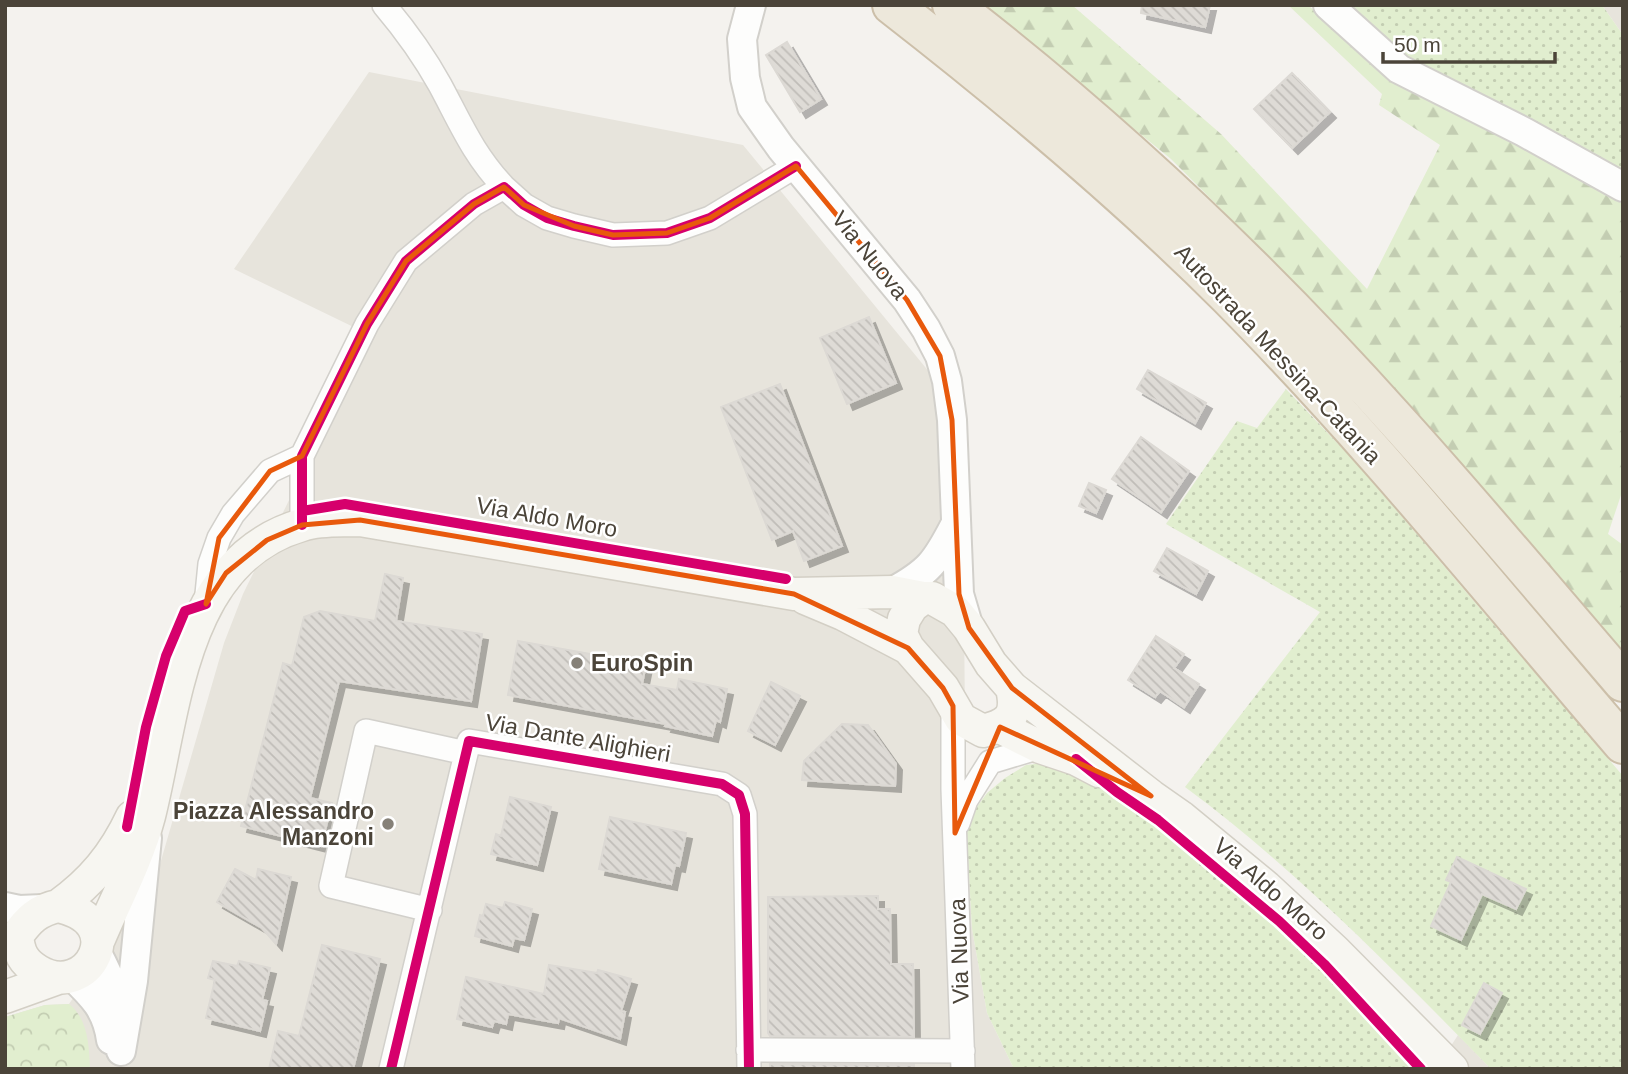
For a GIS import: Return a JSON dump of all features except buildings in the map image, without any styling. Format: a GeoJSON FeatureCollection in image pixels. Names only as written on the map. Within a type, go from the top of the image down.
{"type":"FeatureCollection","features":[{"type":"Feature","properties":{"kind":"highway","name":"Autostrada Messina-Catania"},"geometry":{"type":"LineString","coordinates":[[892,5],[1075,154],[1153,223],[1228,296],[1359,437],[1623,744]]}},
{"type":"Feature","properties":{"kind":"highway","name":"Autostrada Messina-Catania"},"geometry":{"type":"LineString","coordinates":[[952,5],[1029,67],[1179,197],[1254,271],[1398,421],[1623,682]]}},
{"type":"Feature","properties":{"kind":"main road","name":"Via Aldo Moro"},"geometry":{"type":"LineString","coordinates":[[167,732],[184,662],[206,604],[226,573],[248,552],[302,524],[360,520],[794,594]]}},
{"type":"Feature","properties":{"kind":"main road"},"geometry":{"type":"LineString","coordinates":[[794,594],[892,592],[922,587]]}},
{"type":"Feature","properties":{"kind":"main road"},"geometry":{"type":"LineString","coordinates":[[922,587],[932,598],[946,604],[969,628],[991,664],[1012,688],[1151,796]]}},
{"type":"Feature","properties":{"kind":"main road"},"geometry":{"type":"LineString","coordinates":[[922,587],[904,619],[901,634],[908,648],[934,675],[961,719],[983,731],[1000,727],[1013,715],[1016,704],[1012,688]]}},
{"type":"Feature","properties":{"kind":"main road"},"geometry":{"type":"LineString","coordinates":[[794,594],[843,614],[908,648]]}},
{"type":"Feature","properties":{"kind":"main road"},"geometry":{"type":"LineString","coordinates":[[1000,727],[1040,747],[1076,759],[1151,796]]}},
{"type":"Feature","properties":{"kind":"main road"},"geometry":{"type":"LineString","coordinates":[[5,997],[83,971],[98,946],[148,818],[167,732]]}},
{"type":"Feature","properties":{"kind":"main road"},"geometry":{"type":"LineString","coordinates":[[65,977],[43,974],[30,966],[9,936],[26,922],[83,888],[108,859],[127,827],[167,732]]}},
{"type":"Feature","properties":{"kind":"main road","name":"Via Aldo Moro"},"geometry":{"type":"LineString","coordinates":[[1151,796],[1181,817],[1266,887],[1335,951],[1452,1069]]}},
{"type":"Feature","properties":{"kind":"main road"},"geometry":{"type":"LineString","coordinates":[[50,907],[71,909],[83,916],[92,925],[98,946]]}},
{"type":"Feature","properties":{"kind":"street"},"geometry":{"type":"LineString","coordinates":[[384,5],[412,38],[441,86],[466,137],[488,170],[524,205],[547,218],[613,235],[667,233],[710,218],[796,166]]}},
{"type":"Feature","properties":{"kind":"street","name":"Via Nuova"},"geometry":{"type":"LineString","coordinates":[[751,5],[742,38],[745,78],[752,107],[796,166],[907,300],[940,356],[947,381],[952,420],[959,594],[969,628]]}},
{"type":"Feature","properties":{"kind":"street"},"geometry":{"type":"LineString","coordinates":[[1328,5],[1399,69],[1524,132],[1623,187]]}},
{"type":"Feature","properties":{"kind":"street"},"geometry":{"type":"LineString","coordinates":[[302,524],[302,456],[367,324],[406,261],[474,204],[504,187]]}},
{"type":"Feature","properties":{"kind":"street"},"geometry":{"type":"LineString","coordinates":[[206,604],[210,564],[219,538],[233,514],[270,471],[302,456]]}},
{"type":"Feature","properties":{"kind":"street"},"geometry":{"type":"LineString","coordinates":[[922,587],[955,525]]}},
{"type":"Feature","properties":{"kind":"street","name":"Via Nuova"},"geometry":{"type":"LineString","coordinates":[[953,706],[953,789],[963,1060]]}},
{"type":"Feature","properties":{"kind":"street"},"geometry":{"type":"LineString","coordinates":[[955,833],[966,800],[990,762],[1000,727]]}},
{"type":"Feature","properties":{"kind":"street"},"geometry":{"type":"LineString","coordinates":[[430,910],[331,886],[366,731],[466,752]]}},
{"type":"Feature","properties":{"kind":"street","name":"Via Dante Alighieri"},"geometry":{"type":"LineString","coordinates":[[391,1069],[469,741],[722,784],[738,796],[745,814],[748,1059]]}},
{"type":"Feature","properties":{"kind":"street"},"geometry":{"type":"LineString","coordinates":[[990,762],[1040,747]]}},
{"type":"Feature","properties":{"kind":"street"},"geometry":{"type":"LineString","coordinates":[[118,1063],[135,968],[148,818]]}},
{"type":"Feature","properties":{"kind":"street"},"geometry":{"type":"LineString","coordinates":[[5,907],[19,910],[50,907]]}},
{"type":"Feature","properties":{"kind":"street"},"geometry":{"type":"LineString","coordinates":[[98,946],[119,1002],[118,1063]]}},
{"type":"Feature","properties":{"kind":"street"},"geometry":{"type":"LineString","coordinates":[[65,977],[97,1000],[110,1031],[118,1063]]}},
{"type":"Feature","properties":{"kind":"street"},"geometry":{"type":"LineString","coordinates":[[748,1059],[963,1060],[981,1069]]}},
{"type":"Feature","properties":{"kind":"highlighted area"},"geometry":{"type":"Polygon","coordinates":[[[796,166],[907,300],[940,356],[952,420],[959,594],[969,628],[1012,688],[1151,796],[1000,727],[955,833],[953,706],[943,688],[908,648],[794,594],[360,520],[302,525],[267,540],[226,573],[206,604],[219,538],[270,471],[302,456],[367,324],[406,261],[474,204],[504,187],[524,205],[574,226],[613,235],[667,233],[710,218],[796,166]]]}},
{"type":"Feature","properties":{"kind":"shaded area"},"geometry":{"type":"Polygon","coordinates":[[[1602,5],[1623,5],[1623,35],[1602,5]]]}},
{"type":"Feature","properties":{"kind":"shaded area"},"geometry":{"type":"Polygon","coordinates":[[[369,72],[743,145],[962,412],[966,822],[972,929],[987,1013],[1014,1069],[5,1069],[5,1017],[45,1005],[69,1004],[156,878],[224,643],[243,594],[370,335],[234,269],[369,72]]]}},
{"type":"Feature","properties":{"kind":"shaded area"},"geometry":{"type":"Polygon","coordinates":[[[1458,1035],[1491,1069],[1436,1069],[1458,1035]]]}},
{"type":"Feature","properties":{"kind":"green space"},"geometry":{"type":"Polygon","coordinates":[[[982,5],[1072,5],[1221,134],[1367,289],[1440,145],[1379,105],[1382,94],[1288,5],[1308,5],[1383,74],[1555,163],[1623,204],[1623,489],[1608,534],[1623,545],[1623,651],[1335,323],[1171,159],[982,5]]]}},
{"type":"Feature","properties":{"kind":"green space"},"geometry":{"type":"Polygon","coordinates":[[[1346,5],[1602,5],[1623,35],[1623,170],[1412,63],[1346,5]]]}},
{"type":"Feature","properties":{"kind":"green space"},"geometry":{"type":"Polygon","coordinates":[[[1286,389],[1357,464],[1623,776],[1623,1069],[1491,1069],[1305,886],[1185,787],[1320,612],[1166,524],[1237,421],[1257,428],[1286,389]]]}},
{"type":"Feature","properties":{"kind":"green space"},"geometry":{"type":"Polygon","coordinates":[[[1043,763],[1081,776],[1142,814],[1287,931],[1413,1069],[1014,1069],[987,1013],[972,929],[966,822],[987,793],[1005,778],[1026,765],[1043,763]]]}},
{"type":"Feature","properties":{"kind":"green space"},"geometry":{"type":"Polygon","coordinates":[[[69,1004],[84,1025],[90,1069],[5,1069],[5,1017],[45,1005],[69,1004]]]}},
{"type":"Feature","properties":{"kind":"cycle path"},"geometry":{"type":"LineString","coordinates":[[302,525],[302,456],[367,324],[406,261],[474,204],[504,187],[524,205],[547,218],[574,226],[613,235],[667,233],[710,218],[796,166]]}},
{"type":"Feature","properties":{"kind":"cycle path"},"geometry":{"type":"LineString","coordinates":[[302,511],[345,504],[786,579]]}},
{"type":"Feature","properties":{"kind":"cycle path"},"geometry":{"type":"LineString","coordinates":[[127,827],[146,727],[166,656],[185,611],[206,604]]}},
{"type":"Feature","properties":{"kind":"cycle path"},"geometry":{"type":"LineString","coordinates":[[391,1069],[469,741],[722,784],[739,795],[745,814],[749,1069]]}},
{"type":"Feature","properties":{"kind":"cycle path"},"geometry":{"type":"LineString","coordinates":[[1076,759],[1158,820],[1279,921],[1324,964],[1421,1069]]}},
{"type":"Feature","properties":{"kind":"place","name":"EuroSpin"},"geometry":{"type":"Point","coordinates":[577,663]}},
{"type":"Feature","properties":{"kind":"place","name":"Piazza Alessandro Manzoni"},"geometry":{"type":"Point","coordinates":[388,824]}}]}
